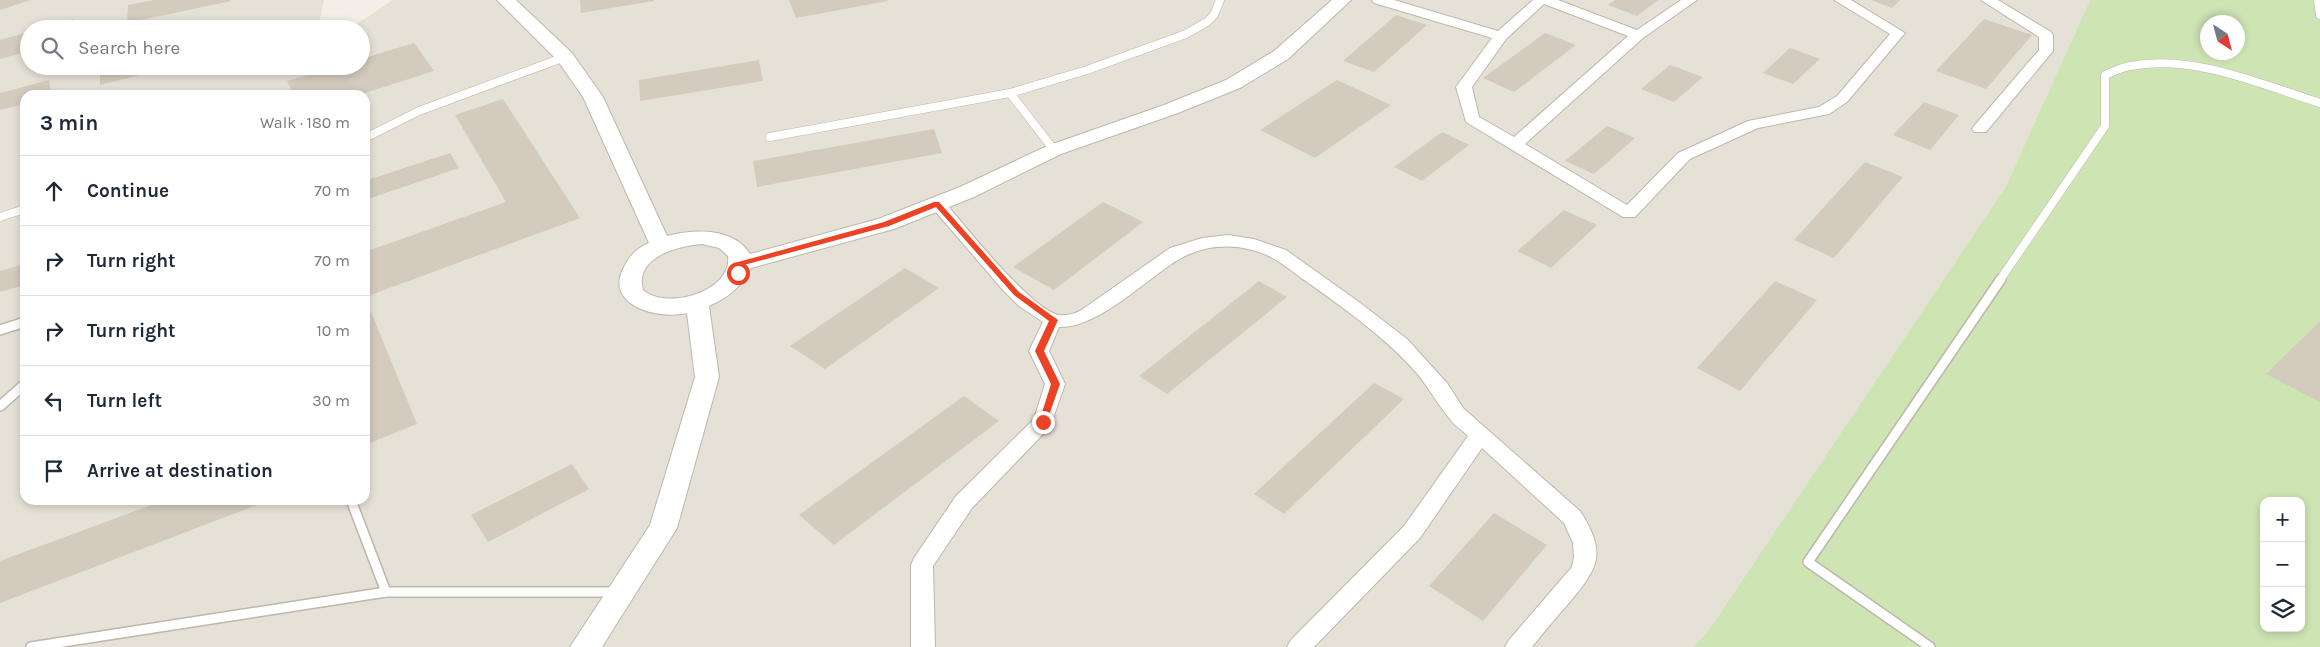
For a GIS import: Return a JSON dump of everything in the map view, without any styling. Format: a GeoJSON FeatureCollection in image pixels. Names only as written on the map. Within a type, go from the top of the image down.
{"type":"FeatureCollection","features":[{"type":"Feature","properties":{"kind":"street"},"geometry":{"type":"LineString","coordinates":[[506,0],[565,57],[593,97],[661,246]]}},
{"type":"Feature","properties":{"kind":"street"},"geometry":{"type":"LineString","coordinates":[[740,264],[886,224],[937,204],[1054,150],[1171,109],[1232,84],[1281,55],[1342,0]]}},
{"type":"Feature","properties":{"kind":"street"},"geometry":{"type":"LineString","coordinates":[[1379,0],[1501,36]]}},
{"type":"Feature","properties":{"kind":"street"},"geometry":{"type":"LineString","coordinates":[[1541,0],[1501,36],[1464,87],[1472,120],[1629,214],[1684,156],[1754,124],[1824,111],[1842,99],[1898,33],[1841,0]]}},
{"type":"Feature","properties":{"kind":"street"},"geometry":{"type":"LineString","coordinates":[[1545,0],[1638,35]]}},
{"type":"Feature","properties":{"kind":"street"},"geometry":{"type":"LineString","coordinates":[[1515,145],[1638,35],[1690,0]]}},
{"type":"Feature","properties":{"kind":"street"},"geometry":{"type":"LineString","coordinates":[[1980,129],[2046,51],[2046,35],[1988,0]]}},
{"type":"Feature","properties":{"kind":"street"},"geometry":{"type":"LineString","coordinates":[[937,204],[1016,294],[1054,320],[1071,321],[1087,315],[1176,252],[1186,247],[1223,240],[1259,245],[1280,254],[1394,338],[1445,393],[1456,413],[1562,507],[1579,528],[1584,542],[1586,557],[1582,571],[1518,647]]}},
{"type":"Feature","properties":{"kind":"street"},"geometry":{"type":"LineString","coordinates":[[689,238],[715,239],[734,248],[739,256],[740,264],[738,273],[728,286],[711,298],[697,303],[668,307],[649,303],[635,295],[630,287],[633,269],[640,260],[661,246],[689,238]]}},
{"type":"Feature","properties":{"kind":"street"},"geometry":{"type":"LineString","coordinates":[[585,647],[663,528],[707,377],[697,303]]}},
{"type":"Feature","properties":{"kind":"street"},"geometry":{"type":"LineString","coordinates":[[923,647],[922,565],[964,502],[1043,422],[1055,384],[1040,351],[1054,320]]}},
{"type":"Feature","properties":{"kind":"street"},"geometry":{"type":"LineString","coordinates":[[1299,647],[1412,532],[1480,435]]}},
{"type":"Feature","properties":{"kind":"lane"},"geometry":{"type":"LineString","coordinates":[[770,137],[1010,93],[1087,70],[1186,34],[1207,22],[1218,8],[1220,0]]}},
{"type":"Feature","properties":{"kind":"lane"},"geometry":{"type":"LineString","coordinates":[[2318,0],[2320,15]]}},
{"type":"Feature","properties":{"kind":"lane"},"geometry":{"type":"LineString","coordinates":[[370,136],[419,111],[565,57]]}},
{"type":"Feature","properties":{"kind":"lane"},"geometry":{"type":"LineString","coordinates":[[1930,647],[1808,562],[2105,126],[2105,76],[2120,67],[2142,62],[2172,63],[2204,68],[2320,103]]}},
{"type":"Feature","properties":{"kind":"lane"},"geometry":{"type":"LineString","coordinates":[[1010,93],[1054,150]]}},
{"type":"Feature","properties":{"kind":"lane"},"geometry":{"type":"LineString","coordinates":[[0,217],[20,211]]}},
{"type":"Feature","properties":{"kind":"lane"},"geometry":{"type":"LineString","coordinates":[[0,330],[20,324]]}},
{"type":"Feature","properties":{"kind":"lane"},"geometry":{"type":"LineString","coordinates":[[0,406],[20,388]]}},
{"type":"Feature","properties":{"kind":"lane"},"geometry":{"type":"LineString","coordinates":[[353,505],[386,592]]}},
{"type":"Feature","properties":{"kind":"lane"},"geometry":{"type":"LineString","coordinates":[[31,647],[386,592],[621,592]]}},
{"type":"Feature","properties":{"kind":"shaded area"},"geometry":{"type":"Polygon","coordinates":[[[0,0],[324,0],[320,20],[20,20],[20,75],[370,75],[370,20],[363,20],[393,0],[2090,0],[2006,186],[1711,627],[1694,647],[0,647],[0,0]]]}},
{"type":"Feature","properties":{"kind":"green space"},"geometry":{"type":"Polygon","coordinates":[[[2090,0],[2320,0],[2320,647],[1694,647],[1711,627],[2006,186],[2090,0]]]}},
{"type":"Feature","properties":{"kind":"building"},"geometry":{"type":"Polygon","coordinates":[[[0,0],[31,0],[0,10],[0,0]]]}},
{"type":"Feature","properties":{"kind":"building"},"geometry":{"type":"Polygon","coordinates":[[[154,0],[231,1],[141,20],[127,20],[128,5],[154,0]]]}},
{"type":"Feature","properties":{"kind":"building"},"geometry":{"type":"Polygon","coordinates":[[[580,0],[654,0],[654,1],[581,13],[580,0]]]}},
{"type":"Feature","properties":{"kind":"building"},"geometry":{"type":"Polygon","coordinates":[[[789,0],[887,0],[888,1],[796,18],[789,0]]]}},
{"type":"Feature","properties":{"kind":"building"},"geometry":{"type":"Polygon","coordinates":[[[1615,0],[1658,0],[1637,16],[1608,5],[1615,0]]]}},
{"type":"Feature","properties":{"kind":"building"},"geometry":{"type":"Polygon","coordinates":[[[1871,0],[1900,0],[1892,8],[1871,0]]]}},
{"type":"Feature","properties":{"kind":"building"},"geometry":{"type":"Polygon","coordinates":[[[1396,15],[1427,25],[1374,72],[1343,61],[1396,15]]]}},
{"type":"Feature","properties":{"kind":"building"},"geometry":{"type":"Polygon","coordinates":[[[1984,19],[2032,35],[1986,89],[1936,71],[1984,19]]]}},
{"type":"Feature","properties":{"kind":"building"},"geometry":{"type":"Polygon","coordinates":[[[1545,33],[1576,45],[1514,92],[1483,78],[1545,33]]]}},
{"type":"Feature","properties":{"kind":"building"},"geometry":{"type":"Polygon","coordinates":[[[20,34],[20,53],[0,59],[0,40],[20,34]]]}},
{"type":"Feature","properties":{"kind":"building"},"geometry":{"type":"Polygon","coordinates":[[[414,43],[434,71],[370,91],[292,90],[287,81],[307,75],[370,75],[370,56],[414,43]]]}},
{"type":"Feature","properties":{"kind":"building"},"geometry":{"type":"Polygon","coordinates":[[[1790,48],[1820,59],[1793,84],[1763,73],[1790,48]]]}},
{"type":"Feature","properties":{"kind":"building"},"geometry":{"type":"Polygon","coordinates":[[[759,60],[763,81],[640,101],[639,80],[759,60]]]}},
{"type":"Feature","properties":{"kind":"building"},"geometry":{"type":"Polygon","coordinates":[[[1670,65],[1703,77],[1674,102],[1641,89],[1670,65]]]}},
{"type":"Feature","properties":{"kind":"building"},"geometry":{"type":"Polygon","coordinates":[[[100,75],[140,75],[100,85],[100,75]]]}},
{"type":"Feature","properties":{"kind":"building"},"geometry":{"type":"Polygon","coordinates":[[[49,80],[50,90],[20,90],[20,105],[0,110],[0,93],[49,80]]]}},
{"type":"Feature","properties":{"kind":"building"},"geometry":{"type":"Polygon","coordinates":[[[1337,80],[1391,105],[1315,158],[1260,130],[1337,80]]]}},
{"type":"Feature","properties":{"kind":"building"},"geometry":{"type":"Polygon","coordinates":[[[503,99],[580,218],[370,295],[370,250],[506,202],[455,115],[503,99]]]}},
{"type":"Feature","properties":{"kind":"building"},"geometry":{"type":"Polygon","coordinates":[[[1924,102],[1959,115],[1930,150],[1893,135],[1924,102]]]}},
{"type":"Feature","properties":{"kind":"building"},"geometry":{"type":"Polygon","coordinates":[[[1607,126],[1635,138],[1594,174],[1565,161],[1607,126]]]}},
{"type":"Feature","properties":{"kind":"building"},"geometry":{"type":"Polygon","coordinates":[[[934,129],[942,153],[757,187],[753,161],[934,129]]]}},
{"type":"Feature","properties":{"kind":"building"},"geometry":{"type":"Polygon","coordinates":[[[1442,132],[1469,145],[1422,181],[1394,167],[1442,132]]]}},
{"type":"Feature","properties":{"kind":"building"},"geometry":{"type":"Polygon","coordinates":[[[450,153],[459,168],[370,198],[370,179],[450,153]]]}},
{"type":"Feature","properties":{"kind":"building"},"geometry":{"type":"Polygon","coordinates":[[[1865,162],[1903,177],[1834,258],[1794,240],[1865,162]]]}},
{"type":"Feature","properties":{"kind":"building"},"geometry":{"type":"Polygon","coordinates":[[[1103,202],[1143,222],[1054,290],[1013,267],[1103,202]]]}},
{"type":"Feature","properties":{"kind":"building"},"geometry":{"type":"Polygon","coordinates":[[[1564,210],[1597,225],[1551,268],[1517,251],[1564,210]]]}},
{"type":"Feature","properties":{"kind":"building"},"geometry":{"type":"Polygon","coordinates":[[[20,265],[20,286],[0,292],[0,271],[20,265]]]}},
{"type":"Feature","properties":{"kind":"building"},"geometry":{"type":"Polygon","coordinates":[[[905,268],[939,288],[825,369],[790,346],[905,268]]]}},
{"type":"Feature","properties":{"kind":"building"},"geometry":{"type":"Polygon","coordinates":[[[1259,281],[1287,297],[1167,394],[1139,376],[1259,281]]]}},
{"type":"Feature","properties":{"kind":"building"},"geometry":{"type":"Polygon","coordinates":[[[1775,281],[1817,300],[1740,391],[1697,368],[1775,281]]]}},
{"type":"Feature","properties":{"kind":"building"},"geometry":{"type":"Polygon","coordinates":[[[370,312],[417,424],[370,443],[370,312]]]}},
{"type":"Feature","properties":{"kind":"building"},"geometry":{"type":"Polygon","coordinates":[[[2320,321],[2320,402],[2266,374],[2320,321]]]}},
{"type":"Feature","properties":{"kind":"building"},"geometry":{"type":"Polygon","coordinates":[[[1374,383],[1404,399],[1284,514],[1254,494],[1374,383]]]}},
{"type":"Feature","properties":{"kind":"building"},"geometry":{"type":"Polygon","coordinates":[[[964,396],[999,421],[834,545],[799,515],[964,396]]]}},
{"type":"Feature","properties":{"kind":"building"},"geometry":{"type":"Polygon","coordinates":[[[572,464],[589,489],[488,542],[471,515],[572,464]]]}},
{"type":"Feature","properties":{"kind":"building"},"geometry":{"type":"Polygon","coordinates":[[[151,505],[257,505],[0,603],[0,561],[151,505]]]}},
{"type":"Feature","properties":{"kind":"building"},"geometry":{"type":"Polygon","coordinates":[[[1494,513],[1547,545],[1483,621],[1429,586],[1494,513]]]}},
{"type":"Feature","properties":{"kind":"route"},"geometry":{"type":"LineString","coordinates":[[738,273],[740,264],[886,224],[937,204],[1016,294],[1054,320],[1040,351],[1055,384],[1043,422]]}}]}
